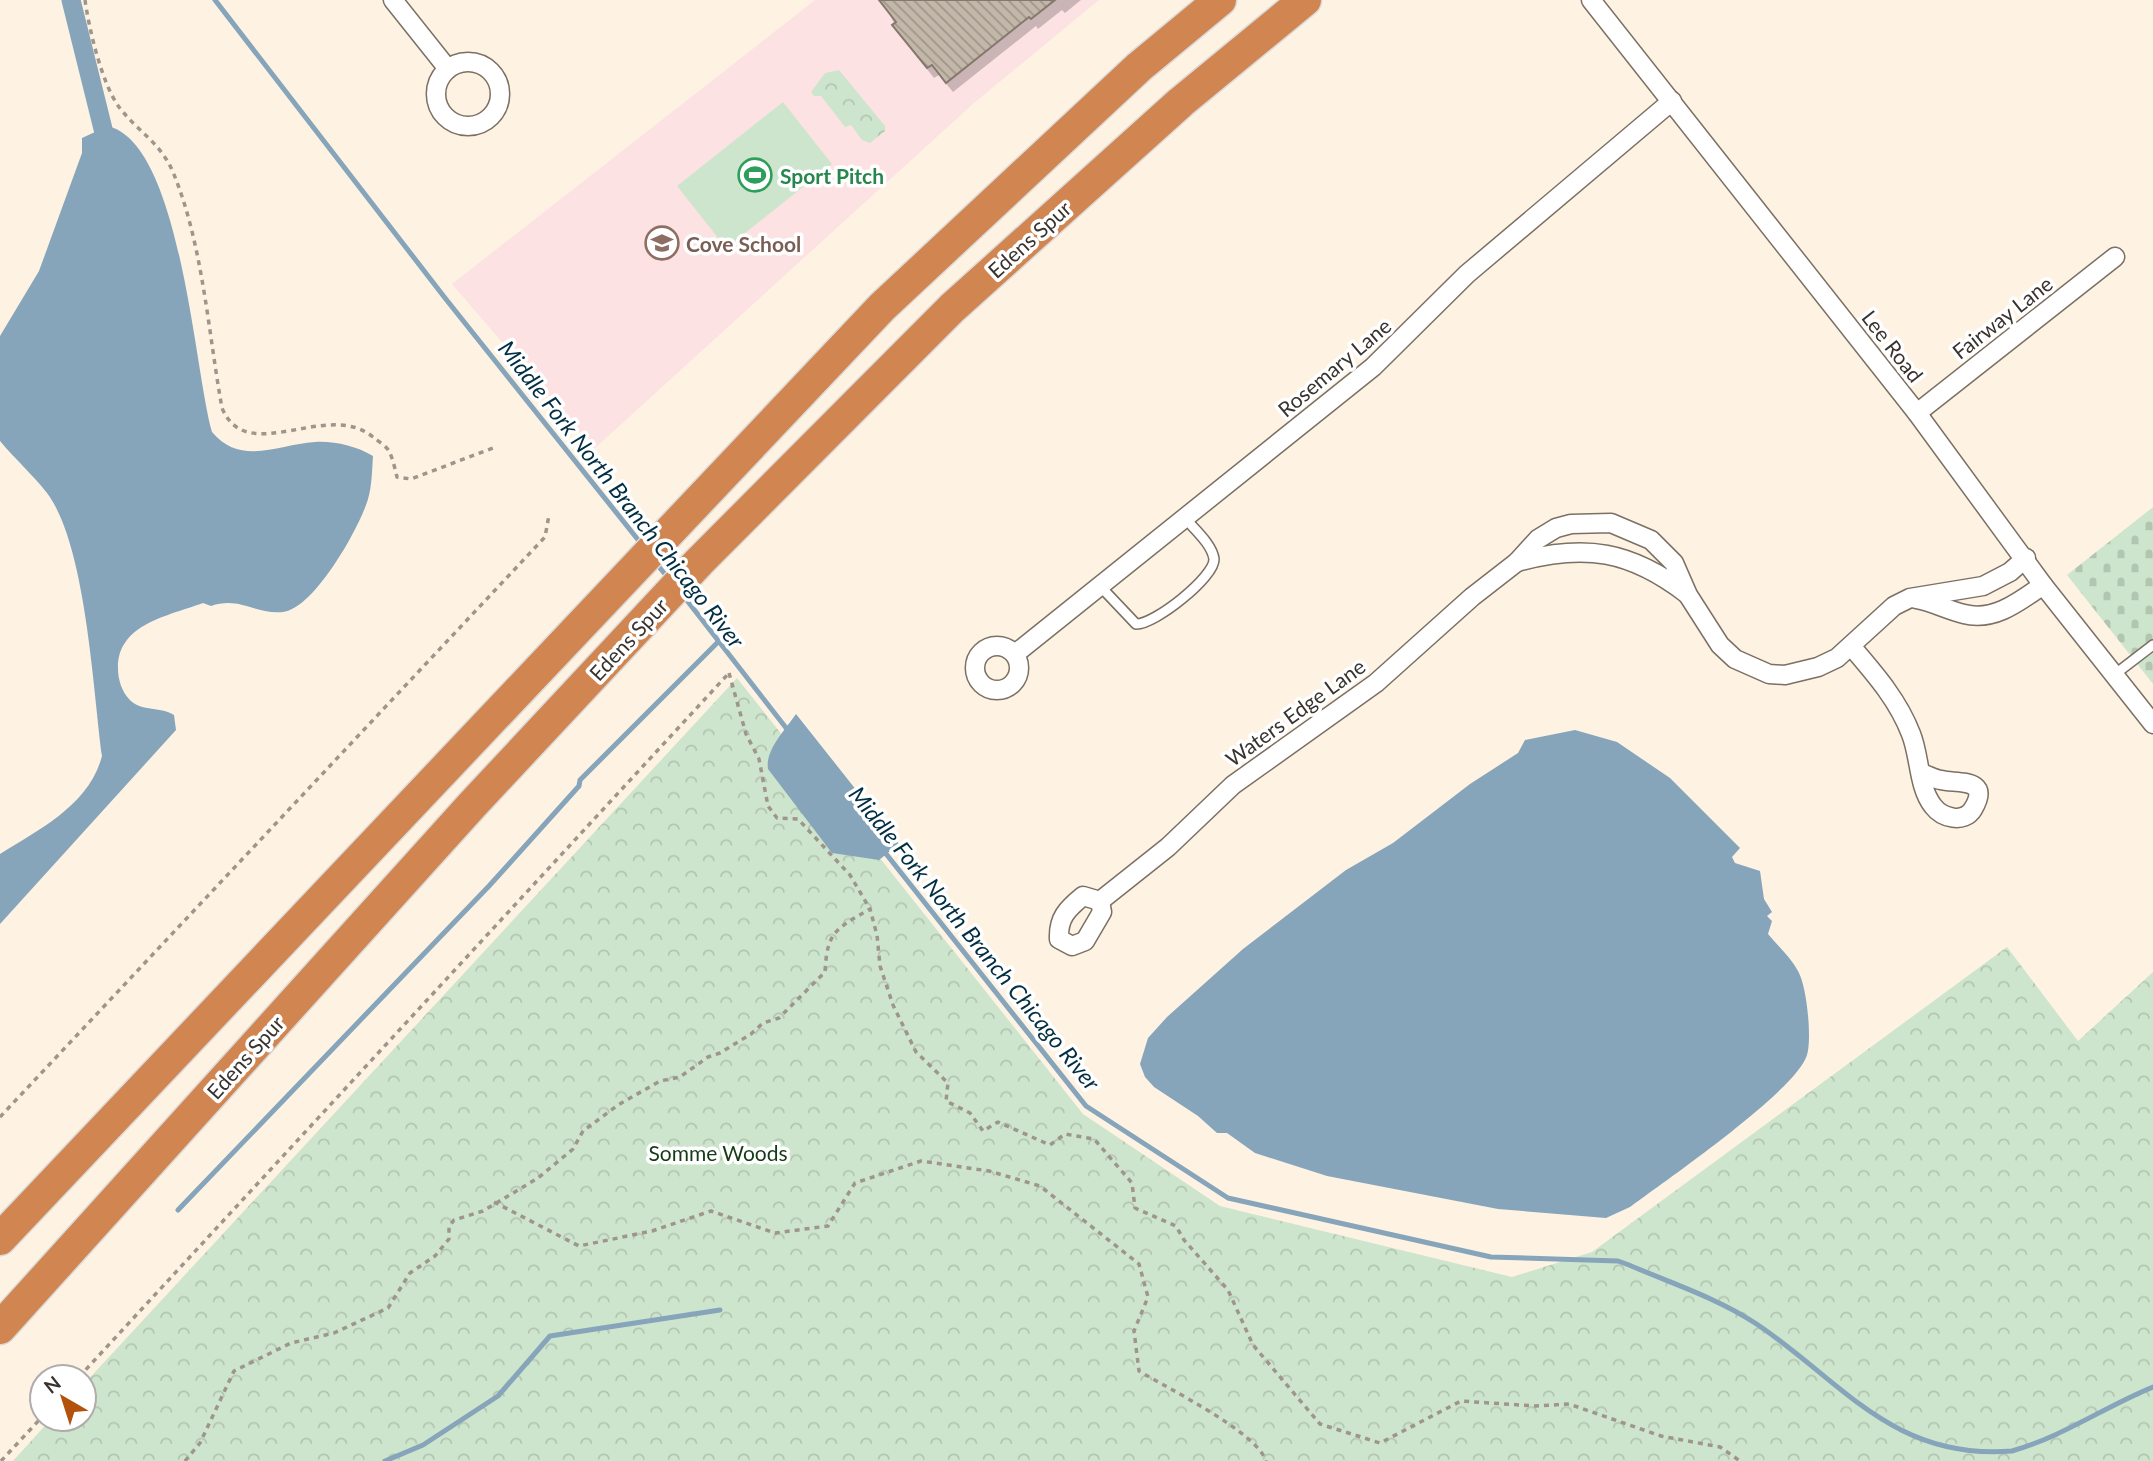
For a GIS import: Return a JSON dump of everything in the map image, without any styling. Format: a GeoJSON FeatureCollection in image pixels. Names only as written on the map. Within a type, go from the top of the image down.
{"type":"FeatureCollection","features":[{"type":"Feature","properties":{"kind":"highway","name":"Edens Spur"},"geometry":{"type":"LineString","coordinates":[[0,1239],[882,307],[1139,67],[1220,0]]}},
{"type":"Feature","properties":{"kind":"highway","name":"Edens Spur"},"geometry":{"type":"LineString","coordinates":[[0,1328],[472,805],[699,562],[953,308],[1181,102],[1305,0]]}},
{"type":"Feature","properties":{"kind":"street"},"geometry":{"type":"LineString","coordinates":[[393,0],[448,69]]}},
{"type":"Feature","properties":{"kind":"street","name":"Lee Road"},"geometry":{"type":"LineString","coordinates":[[1591,0],[1917,412],[2043,584],[2153,724]]}},
{"type":"Feature","properties":{"kind":"street","name":"Rosemary Lane"},"geometry":{"type":"LineString","coordinates":[[1015,654],[1373,367],[1467,274],[1672,101]]}},
{"type":"Feature","properties":{"kind":"street","name":"Fairway Lane"},"geometry":{"type":"LineString","coordinates":[[1917,412],[2115,257]]}},
{"type":"Feature","properties":{"kind":"street","name":"Waters Edge Lane"},"geometry":{"type":"LineString","coordinates":[[1100,901],[1168,847],[1233,785],[1376,683],[1472,597],[1517,562],[1538,539],[1556,528],[1571,524],[1611,523],[1643,536],[1666,552],[1682,578],[1688,595],[1720,645],[1735,659],[1769,674],[1785,675],[1818,667],[1851,646],[1881,615],[1910,598],[1983,586],[2010,572],[2026,558]]}},
{"type":"Feature","properties":{"kind":"street","name":"Waters Edge Lane"},"geometry":{"type":"LineString","coordinates":[[1517,562],[1567,551],[1596,551],[1642,565],[1688,595]]}},
{"type":"Feature","properties":{"kind":"street"},"geometry":{"type":"LineString","coordinates":[[1910,598],[1978,616],[2005,610],[2043,584]]}},
{"type":"Feature","properties":{"kind":"street"},"geometry":{"type":"LineString","coordinates":[[1851,646],[1894,698],[1912,737],[1921,773]]}},
{"type":"Feature","properties":{"kind":"lane"},"geometry":{"type":"LineString","coordinates":[[1100,586],[1136,624],[1152,621],[1164,613],[1208,574],[1213,565],[1210,548],[1185,518]]}},
{"type":"Feature","properties":{"kind":"lane"},"geometry":{"type":"LineString","coordinates":[[2114,675],[2153,645]]}},
{"type":"Feature","properties":{"kind":"path"},"geometry":{"type":"LineString","coordinates":[[85,0],[107,81],[117,104],[141,131],[156,142],[173,173],[194,246],[222,408],[232,427],[253,435],[318,424],[366,431],[389,449],[397,477],[411,479],[493,448]]}},
{"type":"Feature","properties":{"kind":"path"},"geometry":{"type":"LineString","coordinates":[[0,1117],[545,537],[549,515]]}},
{"type":"Feature","properties":{"kind":"path"},"geometry":{"type":"LineString","coordinates":[[92,1363],[729,673],[746,734],[759,759],[768,806],[777,818],[797,819],[850,875],[870,909],[877,935],[880,966],[893,1005],[916,1052],[948,1083],[946,1101],[970,1113],[984,1131],[998,1122],[1050,1145],[1065,1134],[1094,1139],[1132,1183],[1135,1209],[1177,1226],[1184,1240],[1228,1290],[1253,1345],[1320,1424],[1380,1443],[1461,1401],[1535,1406],[1569,1404],[1661,1436],[1720,1447],[1740,1461]]}},
{"type":"Feature","properties":{"kind":"path"},"geometry":{"type":"LineString","coordinates":[[185,1461],[200,1443],[234,1371],[291,1343],[334,1333],[388,1308],[410,1273],[435,1255],[449,1239],[449,1227],[454,1220],[472,1217],[554,1165],[573,1149],[583,1131],[618,1105],[660,1081],[680,1077],[708,1057],[720,1054],[763,1023],[779,1018],[825,972],[826,950],[834,931],[870,909]]}},
{"type":"Feature","properties":{"kind":"path"},"geometry":{"type":"LineString","coordinates":[[494,1202],[579,1246],[652,1231],[711,1211],[775,1233],[828,1226],[855,1183],[921,1161],[989,1171],[1040,1186],[1139,1264],[1148,1297],[1134,1331],[1139,1371],[1234,1427],[1263,1450],[1266,1461]]}},
{"type":"Feature","properties":{"kind":"path"},"geometry":{"type":"LineString","coordinates":[[1,1461],[28,1432]]}},
{"type":"Feature","properties":{"kind":"shaded area","name":"Cove School"},"geometry":{"type":"Polygon","coordinates":[[[815,0],[1099,0],[974,103],[594,449],[452,284],[815,0]]]}},
{"type":"Feature","properties":{"kind":"green space"},"geometry":{"type":"Polygon","coordinates":[[[839,70],[885,126],[885,131],[870,143],[862,140],[851,125],[845,127],[821,96],[814,96],[811,92],[825,73],[839,70]]]}},
{"type":"Feature","properties":{"kind":"green space","name":"Sport Pitch"},"geometry":{"type":"Polygon","coordinates":[[[783,102],[832,164],[726,248],[677,186],[783,102]]]}},
{"type":"Feature","properties":{"kind":"green space"},"geometry":{"type":"Polygon","coordinates":[[[2153,507],[2153,684],[2067,575],[2153,507]]]}},
{"type":"Feature","properties":{"kind":"green space","name":"Somme Woods"},"geometry":{"type":"Polygon","coordinates":[[[737,678],[1083,1114],[1220,1206],[1512,1277],[1592,1252],[2007,947],[2078,1041],[2153,972],[2153,1461],[13,1461],[38,1433],[98,1433],[98,1369],[737,678]]]}},
{"type":"Feature","properties":{"kind":"water"},"geometry":{"type":"Polygon","coordinates":[[[107,126],[132,141],[152,171],[168,213],[180,261],[212,432],[223,443],[248,451],[315,442],[352,447],[373,456],[371,483],[363,512],[346,546],[321,582],[295,607],[283,612],[273,612],[239,604],[211,606],[203,603],[147,624],[126,642],[120,654],[118,669],[124,693],[139,706],[174,715],[176,730],[0,924],[0,854],[46,825],[75,802],[96,773],[102,756],[86,619],[71,547],[60,516],[47,493],[0,441],[0,336],[39,271],[82,153],[82,138],[100,132],[107,126]]]}},
{"type":"Feature","properties":{"kind":"water"},"geometry":{"type":"Polygon","coordinates":[[[796,714],[899,844],[879,860],[832,853],[768,769],[773,747],[796,714]]]}},
{"type":"Feature","properties":{"kind":"water"},"geometry":{"type":"Polygon","coordinates":[[[1575,730],[1617,742],[1670,778],[1740,848],[1732,857],[1735,863],[1760,871],[1764,899],[1772,912],[1767,916],[1772,921],[1768,934],[1798,971],[1809,1025],[1807,1055],[1798,1071],[1756,1112],[1630,1207],[1606,1218],[1498,1209],[1327,1176],[1255,1153],[1227,1133],[1217,1133],[1198,1116],[1154,1087],[1145,1077],[1140,1064],[1148,1038],[1167,1017],[1243,949],[1346,870],[1393,843],[1470,784],[1518,753],[1525,740],[1575,730]]]}},
{"type":"Feature","properties":{"kind":"building"},"geometry":{"type":"Polygon","coordinates":[[[879,0],[1055,0],[1031,19],[1029,17],[946,83],[932,65],[927,68],[892,25],[896,22],[879,0]]]}},
{"type":"Feature","properties":{"kind":"waterway"},"geometry":{"type":"LineString","coordinates":[[71,0],[107,145]]}},
{"type":"Feature","properties":{"kind":"waterway","name":"Middle Fork North Branch Chicago River"},"geometry":{"type":"LineString","coordinates":[[215,0],[445,298],[643,546]]}},
{"type":"Feature","properties":{"kind":"waterway","name":"Middle Fork North Branch Chicago River"},"geometry":{"type":"LineString","coordinates":[[655,562],[669,579]]}},
{"type":"Feature","properties":{"kind":"waterway","name":"Middle Fork North Branch Chicago River"},"geometry":{"type":"LineString","coordinates":[[682,594],[790,733]]}},
{"type":"Feature","properties":{"kind":"waterway"},"geometry":{"type":"LineString","coordinates":[[178,1210],[489,886],[579,786],[580,780],[719,641]]}},
{"type":"Feature","properties":{"kind":"waterway","name":"Middle Fork North Branch Chicago River"},"geometry":{"type":"LineString","coordinates":[[883,850],[1086,1106],[1228,1198],[1491,1257],[1618,1261],[1694,1291],[1740,1314],[1786,1345],[1870,1412],[1900,1430],[1933,1443],[1970,1451],[2012,1451],[2030,1445],[2153,1387]]}},
{"type":"Feature","properties":{"kind":"waterway"},"geometry":{"type":"LineString","coordinates":[[385,1461],[423,1445],[498,1396],[550,1336],[720,1310]]}},
{"type":"Feature","properties":{"kind":"place","name":"Sport Pitch"},"geometry":{"type":"Point","coordinates":[755,175]}},
{"type":"Feature","properties":{"kind":"place","name":"Cove School"},"geometry":{"type":"Point","coordinates":[662,243]}}]}
